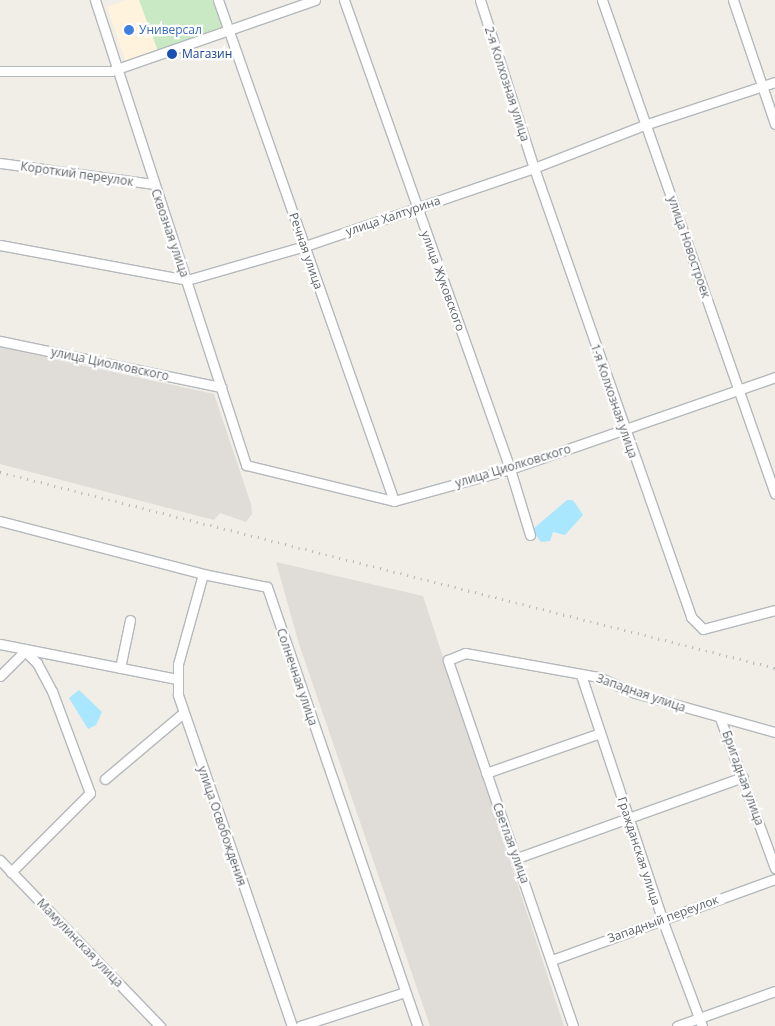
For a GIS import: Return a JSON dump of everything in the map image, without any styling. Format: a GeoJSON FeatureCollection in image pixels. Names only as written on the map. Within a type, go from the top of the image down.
{"type":"FeatureCollection","features":[{"type":"Feature","properties":{"kind":"street","name":"Сквозная улица"},"geometry":{"type":"LineString","coordinates":[[95,0],[119,68],[154,184],[246,465]]}},
{"type":"Feature","properties":{"kind":"street","name":"Речная улица"},"geometry":{"type":"LineString","coordinates":[[218,0],[394,501]]}},
{"type":"Feature","properties":{"kind":"street"},"geometry":{"type":"LineString","coordinates":[[0,71],[119,68],[315,0]]}},
{"type":"Feature","properties":{"kind":"street","name":"улица Жуковского"},"geometry":{"type":"LineString","coordinates":[[344,0],[416,208],[510,469],[530,535]]}},
{"type":"Feature","properties":{"kind":"street","name":"2-я Колхозная улица"},"geometry":{"type":"LineString","coordinates":[[480,0],[534,168]]}},
{"type":"Feature","properties":{"kind":"street","name":"улица Новостроек"},"geometry":{"type":"LineString","coordinates":[[602,0],[775,494]]}},
{"type":"Feature","properties":{"kind":"street"},"geometry":{"type":"LineString","coordinates":[[732,0],[775,124]]}},
{"type":"Feature","properties":{"kind":"street","name":"улица Халтурина"},"geometry":{"type":"LineString","coordinates":[[0,245],[187,280],[305,246],[534,168],[646,124],[775,82]]}},
{"type":"Feature","properties":{"kind":"street","name":"Короткий переулок"},"geometry":{"type":"LineString","coordinates":[[0,163],[154,184]]}},
{"type":"Feature","properties":{"kind":"street","name":"1-я Колхозная улица"},"geometry":{"type":"LineString","coordinates":[[534,168],[691,617],[703,629],[775,610]]}},
{"type":"Feature","properties":{"kind":"street","name":"улица Циолковского"},"geometry":{"type":"LineString","coordinates":[[0,341],[221,387]]}},
{"type":"Feature","properties":{"kind":"street","name":"улица Циолковского"},"geometry":{"type":"LineString","coordinates":[[246,465],[394,501],[510,469],[775,377]]}},
{"type":"Feature","properties":{"kind":"street","name":"Солнечная улица"},"geometry":{"type":"LineString","coordinates":[[0,521],[203,574],[267,587],[417,1026]]}},
{"type":"Feature","properties":{"kind":"street"},"geometry":{"type":"LineString","coordinates":[[0,644],[25,651],[176,679],[203,574]]}},
{"type":"Feature","properties":{"kind":"street"},"geometry":{"type":"LineString","coordinates":[[120,668],[130,620]]}},
{"type":"Feature","properties":{"kind":"street"},"geometry":{"type":"LineString","coordinates":[[0,676],[25,651]]}},
{"type":"Feature","properties":{"kind":"street"},"geometry":{"type":"LineString","coordinates":[[11,872],[90,793],[52,691],[37,662],[25,651]]}},
{"type":"Feature","properties":{"kind":"street","name":"Западная улица"},"geometry":{"type":"LineString","coordinates":[[448,660],[465,653],[598,677],[635,693],[775,732]]}},
{"type":"Feature","properties":{"kind":"street","name":"Светлая улица"},"geometry":{"type":"LineString","coordinates":[[448,660],[573,1026]]}},
{"type":"Feature","properties":{"kind":"street","name":"Гражданская улица"},"geometry":{"type":"LineString","coordinates":[[581,675],[662,918],[701,1022]]}},
{"type":"Feature","properties":{"kind":"street","name":"улица Освобождения"},"geometry":{"type":"LineString","coordinates":[[176,679],[183,713],[292,1026]]}},
{"type":"Feature","properties":{"kind":"street"},"geometry":{"type":"LineString","coordinates":[[105,779],[183,713]]}},
{"type":"Feature","properties":{"kind":"street","name":"Бригадная улица"},"geometry":{"type":"LineString","coordinates":[[720,718],[775,868]]}},
{"type":"Feature","properties":{"kind":"street"},"geometry":{"type":"LineString","coordinates":[[486,773],[600,733]]}},
{"type":"Feature","properties":{"kind":"street"},"geometry":{"type":"LineString","coordinates":[[517,858],[629,816],[743,777]]}},
{"type":"Feature","properties":{"kind":"street","name":"Мамулинская улица"},"geometry":{"type":"LineString","coordinates":[[0,860],[160,1026]]}},
{"type":"Feature","properties":{"kind":"street","name":"Западный переулок"},"geometry":{"type":"LineString","coordinates":[[552,960],[662,918],[775,879]]}},
{"type":"Feature","properties":{"kind":"street"},"geometry":{"type":"LineString","coordinates":[[678,1026],[701,1022],[775,991]]}},
{"type":"Feature","properties":{"kind":"street"},"geometry":{"type":"LineString","coordinates":[[300,1026],[405,992]]}},
{"type":"Feature","properties":{"kind":"shaded area"},"geometry":{"type":"Polygon","coordinates":[[[126,0],[139,0],[158,51],[126,62],[107,7],[126,0]]]}},
{"type":"Feature","properties":{"kind":"shaded area"},"geometry":{"type":"Polygon","coordinates":[[[0,347],[214,394],[251,504],[252,514],[246,522],[220,513],[214,520],[0,464],[0,347]]]}},
{"type":"Feature","properties":{"kind":"shaded area"},"geometry":{"type":"Polygon","coordinates":[[[276,562],[423,596],[564,1026],[430,1026],[299,644],[276,562]]]}},
{"type":"Feature","properties":{"kind":"green space"},"geometry":{"type":"Polygon","coordinates":[[[139,0],[216,0],[225,27],[158,51],[139,0]]]}},
{"type":"Feature","properties":{"kind":"water"},"geometry":{"type":"Polygon","coordinates":[[[567,500],[573,500],[583,515],[565,535],[553,532],[550,541],[541,542],[532,530],[567,500]]]}},
{"type":"Feature","properties":{"kind":"water"},"geometry":{"type":"Polygon","coordinates":[[[79,690],[102,712],[96,725],[88,729],[69,698],[79,690]]]}},
{"type":"Feature","properties":{"kind":"railway"},"geometry":{"type":"LineString","coordinates":[[0,472],[775,668]]}},
{"type":"Feature","properties":{"kind":"place","name":"Универсал"},"geometry":{"type":"Point","coordinates":[129,30]}},
{"type":"Feature","properties":{"kind":"place","name":"Магазин"},"geometry":{"type":"Point","coordinates":[172,54]}}]}
